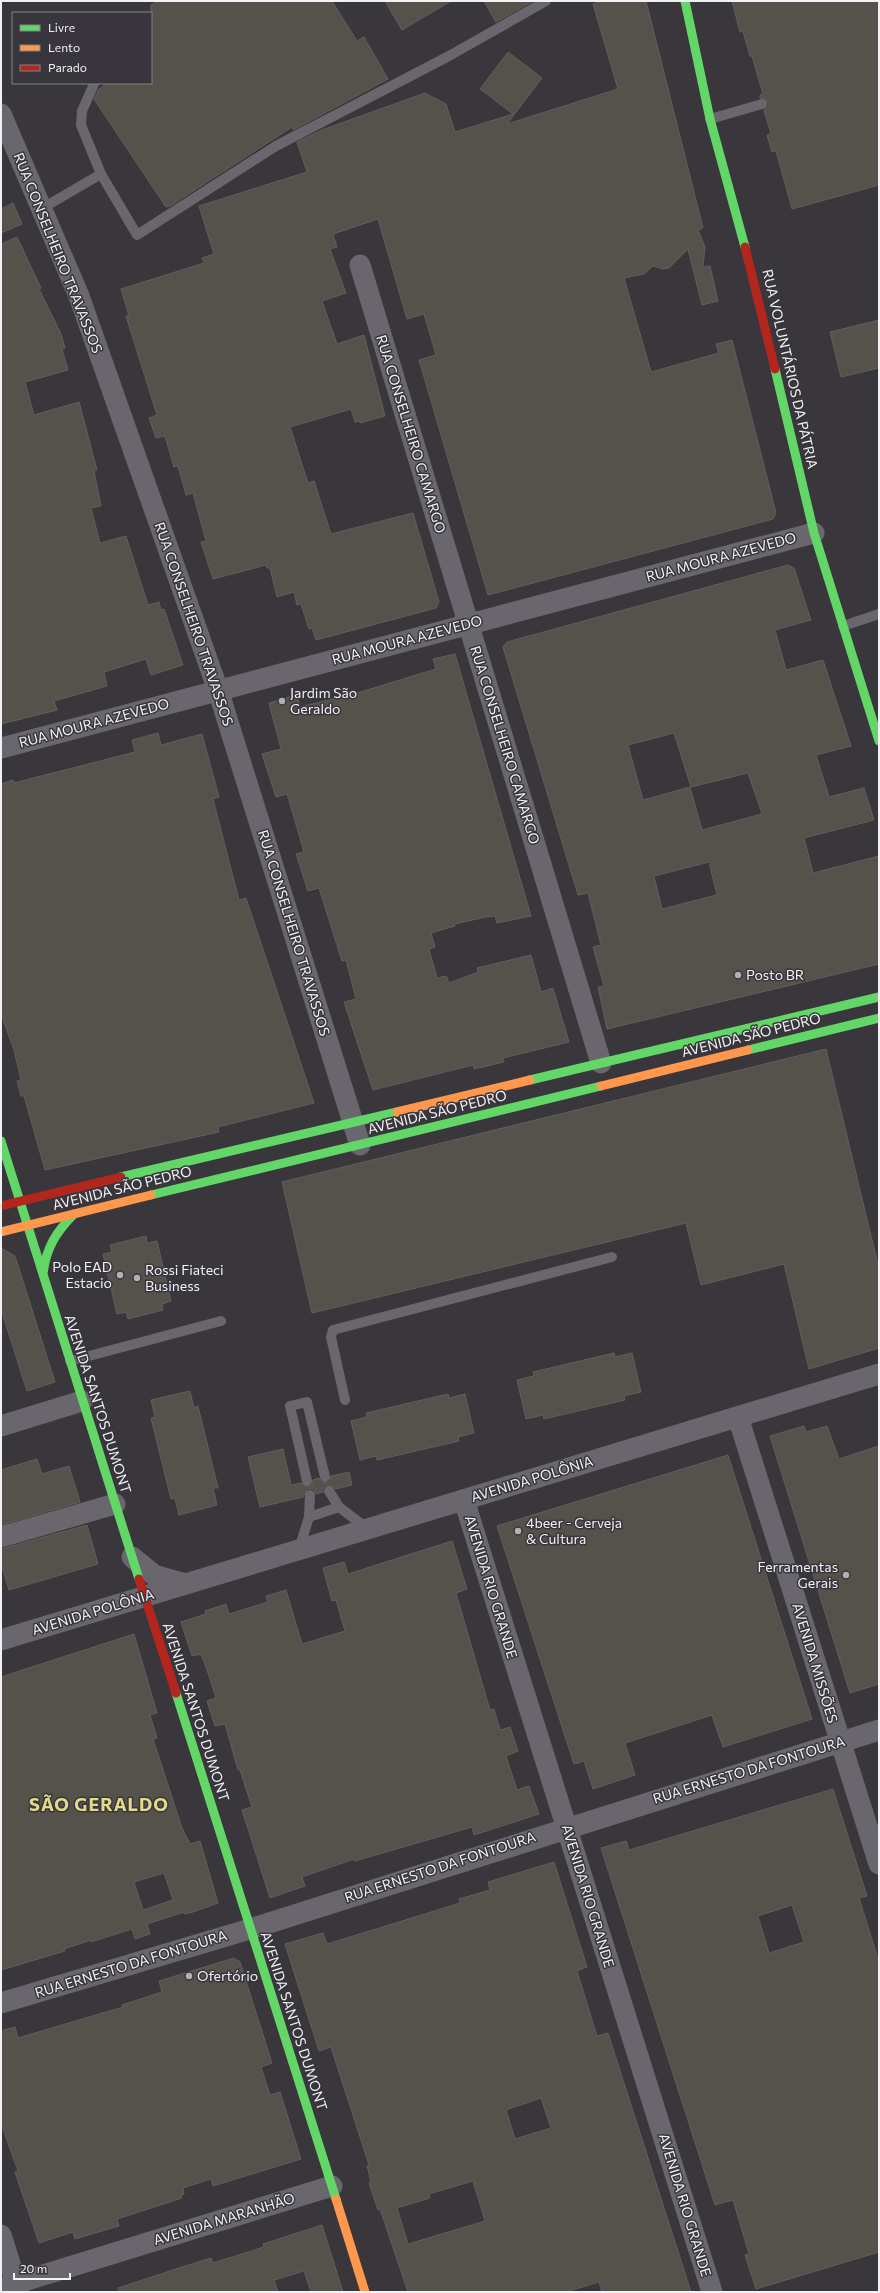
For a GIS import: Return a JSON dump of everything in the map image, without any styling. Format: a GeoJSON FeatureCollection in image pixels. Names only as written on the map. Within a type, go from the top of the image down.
{"type":"FeatureCollection","features":[{"type":"Feature","properties":{"kind":"street","name":"RUA VOLUNTÁRIOS DA PÁTRIA"},"geometry":{"type":"LineString","coordinates":[[685,1],[710,119],[756,286],[814,533],[879,741]]}},
{"type":"Feature","properties":{"kind":"street","name":"RUA CONSELHEIRO TRAVASSOS"},"geometry":{"type":"LineString","coordinates":[[1,114],[79,296],[218,690],[360,1145]]}},
{"type":"Feature","properties":{"kind":"street","name":"RUA CONSELHEIRO CAMARGO"},"geometry":{"type":"LineString","coordinates":[[360,265],[601,1063]]}},
{"type":"Feature","properties":{"kind":"street","name":"RUA MOURA AZEVEDO"},"geometry":{"type":"LineString","coordinates":[[1,748],[468,623],[814,533]]}},
{"type":"Feature","properties":{"kind":"street","name":"AVENIDA SÃO PEDRO"},"geometry":{"type":"LineString","coordinates":[[1,1206],[879,996]]}},
{"type":"Feature","properties":{"kind":"street","name":"AVENIDA SÃO PEDRO"},"geometry":{"type":"LineString","coordinates":[[1,1232],[879,1018]]}},
{"type":"Feature","properties":{"kind":"street","name":"AVENIDA SANTOS DUMONT"},"geometry":{"type":"LineString","coordinates":[[1,1141],[26,1226],[365,2292]]}},
{"type":"Feature","properties":{"kind":"street"},"geometry":{"type":"LineString","coordinates":[[43,1277],[45,1256],[49,1244],[56,1231],[74,1214]]}},
{"type":"Feature","properties":{"kind":"street","name":"AVENIDA POLÔNIA"},"geometry":{"type":"LineString","coordinates":[[1,1640],[879,1374]]}},
{"type":"Feature","properties":{"kind":"street"},"geometry":{"type":"LineString","coordinates":[[1,1426],[82,1401]]}},
{"type":"Feature","properties":{"kind":"street","name":"AVENIDA MISSÕES"},"geometry":{"type":"LineString","coordinates":[[738,1417],[839,1742],[879,1864]]}},
{"type":"Feature","properties":{"kind":"street","name":"AVENIDA RIO GRANDE"},"geometry":{"type":"LineString","coordinates":[[464,1500],[712,2292]]}},
{"type":"Feature","properties":{"kind":"street"},"geometry":{"type":"LineString","coordinates":[[1,1537],[115,1504]]}},
{"type":"Feature","properties":{"kind":"street","name":"AVENIDA POLÔNIA"},"geometry":{"type":"LineString","coordinates":[[132,1557],[154,1575],[186,1584]]}},
{"type":"Feature","properties":{"kind":"street","name":"RUA ERNESTO DA FONTOURA"},"geometry":{"type":"LineString","coordinates":[[1,2003],[250,1928],[879,1730]]}},
{"type":"Feature","properties":{"kind":"street","name":"AVENIDA MARANHÃO"},"geometry":{"type":"LineString","coordinates":[[12,2288],[332,2186]]}},
{"type":"Feature","properties":{"kind":"street"},"geometry":{"type":"LineString","coordinates":[[1,2235],[12,2288]]}},
{"type":"Feature","properties":{"kind":"lane"},"geometry":{"type":"LineString","coordinates":[[94,84],[82,111],[81,125],[101,174],[137,235],[276,146],[449,56],[546,1]]}},
{"type":"Feature","properties":{"kind":"lane"},"geometry":{"type":"LineString","coordinates":[[710,119],[762,104]]}},
{"type":"Feature","properties":{"kind":"lane"},"geometry":{"type":"LineString","coordinates":[[41,209],[101,174]]}},
{"type":"Feature","properties":{"kind":"lane"},"geometry":{"type":"LineString","coordinates":[[843,626],[879,614]]}},
{"type":"Feature","properties":{"kind":"lane"},"geometry":{"type":"LineString","coordinates":[[345,1400],[331,1337],[334,1330],[612,1257]]}},
{"type":"Feature","properties":{"kind":"lane"},"geometry":{"type":"LineString","coordinates":[[70,1361],[221,1321]]}},
{"type":"Feature","properties":{"kind":"lane"},"geometry":{"type":"LineString","coordinates":[[307,1481],[290,1406],[307,1402],[325,1477]]}},
{"type":"Feature","properties":{"kind":"lane"},"geometry":{"type":"LineString","coordinates":[[329,1491],[339,1507],[368,1529]]}},
{"type":"Feature","properties":{"kind":"lane"},"geometry":{"type":"LineString","coordinates":[[299,1549],[309,1517],[310,1495]]}},
{"type":"Feature","properties":{"kind":"lane"},"geometry":{"type":"LineString","coordinates":[[309,1517],[339,1507]]}},
{"type":"Feature","properties":{"kind":"building"},"geometry":{"type":"Polygon","coordinates":[[[158,1],[332,1],[357,41],[364,37],[388,79],[293,130],[292,127],[170,206],[166,207],[94,99],[99,89],[106,84],[152,84],[151,5],[158,1]]]}},
{"type":"Feature","properties":{"kind":"building"},"geometry":{"type":"Polygon","coordinates":[[[385,1],[451,1],[402,30],[385,1]]]}},
{"type":"Feature","properties":{"kind":"building"},"geometry":{"type":"Polygon","coordinates":[[[484,1],[533,1],[496,22],[484,1]]]}},
{"type":"Feature","properties":{"kind":"building"},"geometry":{"type":"Polygon","coordinates":[[[602,1],[646,1],[703,228],[698,230],[705,247],[703,267],[710,266],[718,301],[702,305],[688,249],[669,268],[663,269],[653,266],[644,274],[624,278],[651,372],[719,353],[716,344],[732,340],[776,513],[773,519],[488,595],[419,360],[436,355],[424,314],[407,319],[378,219],[333,234],[337,247],[330,249],[346,293],[322,301],[337,344],[364,335],[385,416],[360,423],[360,421],[355,422],[351,409],[290,427],[308,483],[314,481],[331,534],[413,513],[439,602],[436,608],[316,640],[312,628],[309,629],[301,604],[297,605],[294,592],[277,597],[270,568],[267,568],[266,565],[213,579],[201,542],[206,541],[193,493],[186,495],[178,466],[174,467],[165,436],[156,438],[149,418],[157,415],[126,316],[129,316],[121,289],[204,263],[202,258],[214,254],[199,206],[307,172],[297,142],[322,130],[425,93],[446,104],[455,132],[513,114],[480,89],[508,52],[542,78],[507,124],[618,89],[593,4],[602,1]]]}},
{"type":"Feature","properties":{"kind":"building"},"geometry":{"type":"Polygon","coordinates":[[[732,1],[879,1],[879,185],[792,209],[776,151],[772,152],[767,135],[771,134],[764,110],[768,106],[768,102],[760,98],[760,95],[763,94],[743,31],[740,32],[732,1]]]}},
{"type":"Feature","properties":{"kind":"building"},"geometry":{"type":"Polygon","coordinates":[[[13,203],[22,224],[1,233],[1,209],[13,203]]]}},
{"type":"Feature","properties":{"kind":"building"},"geometry":{"type":"Polygon","coordinates":[[[17,237],[41,288],[39,289],[61,334],[65,348],[62,349],[68,370],[25,382],[34,415],[79,402],[97,470],[94,471],[101,506],[91,508],[100,543],[126,536],[148,605],[159,602],[161,610],[164,609],[183,665],[151,675],[146,659],[104,672],[107,686],[54,701],[57,710],[1,724],[1,244],[17,237]]]}},
{"type":"Feature","properties":{"kind":"building"},"geometry":{"type":"Polygon","coordinates":[[[879,320],[879,368],[841,377],[830,332],[879,320]]]}},
{"type":"Feature","properties":{"kind":"building"},"geometry":{"type":"Polygon","coordinates":[[[788,565],[794,568],[811,620],[775,630],[786,670],[823,660],[851,746],[816,755],[829,797],[864,788],[874,820],[804,838],[813,873],[879,856],[879,964],[607,1029],[598,987],[604,986],[593,947],[601,945],[588,893],[578,895],[503,647],[507,642],[788,565]],[[674,733],[628,745],[643,800],[690,787],[702,830],[762,814],[748,773],[691,787],[674,733]],[[709,862],[654,876],[662,909],[717,895],[709,862]]]}},
{"type":"Feature","properties":{"kind":"building"},"geometry":{"type":"Polygon","coordinates":[[[455,654],[531,916],[497,923],[495,916],[486,917],[454,924],[455,926],[431,933],[435,947],[429,949],[437,978],[446,976],[449,983],[478,972],[477,968],[531,955],[541,992],[553,988],[569,1042],[503,1058],[504,1062],[474,1069],[473,1065],[373,1090],[344,1002],[356,999],[346,960],[342,961],[319,888],[308,891],[296,854],[304,852],[287,794],[276,797],[262,754],[281,749],[269,703],[297,695],[300,707],[357,693],[436,669],[433,659],[455,654]]]}},
{"type":"Feature","properties":{"kind":"building"},"geometry":{"type":"Polygon","coordinates":[[[158,733],[161,745],[202,734],[219,797],[213,799],[239,900],[246,898],[314,1103],[218,1127],[219,1132],[45,1170],[24,1096],[21,1096],[17,1081],[21,1080],[14,1050],[1,1014],[1,784],[13,780],[14,783],[135,752],[132,740],[158,733]]]}},
{"type":"Feature","properties":{"kind":"building"},"geometry":{"type":"Polygon","coordinates":[[[826,1049],[879,1269],[879,1348],[809,1369],[784,1264],[701,1285],[686,1223],[312,1313],[282,1182],[826,1049]]]}},
{"type":"Feature","properties":{"kind":"building","name":"Rossi Fiateci Business"},"geometry":{"type":"Polygon","coordinates":[[[146,1236],[147,1243],[157,1241],[171,1301],[162,1304],[163,1310],[128,1319],[126,1312],[117,1314],[103,1254],[112,1252],[110,1245],[146,1236]]]}},
{"type":"Feature","properties":{"kind":"building"},"geometry":{"type":"Polygon","coordinates":[[[1,1248],[15,1256],[55,1382],[27,1391],[1,1309],[1,1248]]]}},
{"type":"Feature","properties":{"kind":"building"},"geometry":{"type":"Polygon","coordinates":[[[614,1353],[615,1357],[632,1353],[641,1392],[624,1396],[625,1400],[544,1419],[543,1415],[526,1419],[517,1380],[534,1376],[533,1372],[614,1353]]]}},
{"type":"Feature","properties":{"kind":"building"},"geometry":{"type":"Polygon","coordinates":[[[190,1391],[194,1408],[198,1406],[218,1488],[213,1488],[217,1505],[179,1515],[175,1498],[171,1499],[151,1418],[155,1417],[151,1400],[190,1391]]]}},
{"type":"Feature","properties":{"kind":"building"},"geometry":{"type":"Polygon","coordinates":[[[448,1394],[449,1398],[465,1394],[474,1433],[458,1437],[459,1441],[377,1460],[376,1456],[360,1460],[351,1421],[367,1417],[366,1413],[448,1394]]]}},
{"type":"Feature","properties":{"kind":"building","name":"Ferramentas Gerais"},"geometry":{"type":"Polygon","coordinates":[[[804,1426],[806,1432],[827,1426],[839,1459],[879,1446],[879,1684],[850,1693],[770,1436],[804,1426]]]}},
{"type":"Feature","properties":{"kind":"building"},"geometry":{"type":"Polygon","coordinates":[[[283,1449],[291,1485],[301,1483],[308,1487],[312,1485],[313,1480],[319,1478],[321,1482],[326,1483],[330,1481],[331,1476],[349,1472],[352,1485],[336,1489],[328,1485],[323,1488],[323,1492],[316,1494],[313,1489],[307,1489],[303,1497],[260,1507],[248,1457],[283,1449]]]}},
{"type":"Feature","properties":{"kind":"building"},"geometry":{"type":"Polygon","coordinates":[[[728,1455],[812,1719],[723,1747],[712,1715],[625,1743],[635,1775],[593,1789],[584,1761],[574,1764],[497,1526],[728,1455]]]}},
{"type":"Feature","properties":{"kind":"building"},"geometry":{"type":"Polygon","coordinates":[[[37,1459],[42,1474],[69,1466],[80,1502],[1,1525],[1,1470],[37,1459]]]}},
{"type":"Feature","properties":{"kind":"building"},"geometry":{"type":"Polygon","coordinates":[[[87,1525],[98,1564],[9,1590],[1,1563],[1,1549],[87,1525]]]}},
{"type":"Feature","properties":{"kind":"building"},"geometry":{"type":"Polygon","coordinates":[[[452,1541],[467,1589],[456,1593],[490,1710],[494,1709],[500,1730],[510,1727],[518,1751],[506,1756],[517,1790],[529,1786],[539,1814],[474,1835],[472,1827],[355,1861],[354,1859],[302,1877],[305,1886],[270,1898],[242,1810],[252,1807],[240,1770],[238,1770],[225,1724],[215,1726],[207,1701],[216,1698],[201,1654],[192,1656],[181,1622],[206,1614],[205,1611],[226,1604],[229,1614],[268,1602],[266,1596],[286,1590],[302,1644],[345,1631],[336,1600],[332,1601],[323,1568],[344,1562],[348,1574],[452,1541]]]}},
{"type":"Feature","properties":{"kind":"building"},"geometry":{"type":"Polygon","coordinates":[[[134,1634],[157,1713],[150,1715],[157,1738],[153,1739],[182,1828],[190,1844],[200,1841],[218,1903],[193,1912],[184,1914],[184,1912],[147,1924],[150,1934],[135,1939],[132,1929],[91,1942],[91,1940],[64,1949],[65,1951],[1,1970],[1,1677],[134,1634]],[[164,1873],[134,1882],[143,1910],[173,1900],[164,1873]]]}},
{"type":"Feature","properties":{"kind":"building"},"geometry":{"type":"Polygon","coordinates":[[[833,1789],[867,1896],[859,1898],[879,1962],[879,2252],[756,2289],[745,2255],[749,2254],[733,2200],[715,2205],[601,1848],[626,1841],[629,1850],[833,1789]],[[792,1905],[758,1916],[769,1953],[804,1942],[792,1905]]]}},
{"type":"Feature","properties":{"kind":"building"},"geometry":{"type":"Polygon","coordinates":[[[554,1862],[587,1967],[577,1971],[597,2036],[608,2033],[691,2292],[602,2292],[599,2282],[566,2292],[408,2292],[380,2209],[378,2210],[369,2183],[371,2182],[367,2166],[369,2165],[331,2047],[319,2051],[285,1944],[323,1933],[327,1944],[460,1903],[459,1899],[490,1890],[488,1882],[554,1862]],[[541,2098],[506,2110],[515,2139],[551,2128],[541,2098]],[[473,2181],[429,2194],[430,2198],[397,2208],[408,2244],[485,2221],[473,2181]]]}},
{"type":"Feature","properties":{"kind":"building"},"geometry":{"type":"Polygon","coordinates":[[[234,1958],[240,1962],[272,2063],[261,2067],[270,2095],[280,2092],[301,2159],[213,2186],[211,2179],[183,2188],[184,2194],[181,2195],[182,2198],[117,2219],[119,2226],[75,2239],[73,2232],[39,2243],[15,2172],[18,2171],[1,2123],[1,2031],[15,2027],[18,2038],[123,2007],[122,2005],[162,1992],[159,1981],[234,1958]]]}},
{"type":"Feature","properties":{"kind":"building"},"geometry":{"type":"Polygon","coordinates":[[[322,2225],[343,2292],[311,2292],[304,2271],[274,2280],[278,2292],[118,2292],[118,2288],[211,2258],[213,2263],[264,2247],[263,2244],[322,2225]]]}},
{"type":"Feature","properties":{"kind":"traffic: fast"},"geometry":{"type":"LineString","coordinates":[[685,1],[710,119],[745,247]]}},
{"type":"Feature","properties":{"kind":"traffic: fast"},"geometry":{"type":"LineString","coordinates":[[775,369],[814,533],[879,741]]}},
{"type":"Feature","properties":{"kind":"traffic: fast"},"geometry":{"type":"LineString","coordinates":[[530,1080],[879,997]]}},
{"type":"Feature","properties":{"kind":"traffic: fast"},"geometry":{"type":"LineString","coordinates":[[748,1050],[879,1018]]}},
{"type":"Feature","properties":{"kind":"traffic: fast"},"geometry":{"type":"LineString","coordinates":[[151,1195],[601,1086]]}},
{"type":"Feature","properties":{"kind":"traffic: fast"},"geometry":{"type":"LineString","coordinates":[[121,1177],[397,1112]]}},
{"type":"Feature","properties":{"kind":"traffic: fast"},"geometry":{"type":"LineString","coordinates":[[1,1141],[139,1579]]}},
{"type":"Feature","properties":{"kind":"traffic: fast"},"geometry":{"type":"LineString","coordinates":[[43,1274],[49,1248],[62,1227],[74,1214]]}},
{"type":"Feature","properties":{"kind":"traffic: fast"},"geometry":{"type":"LineString","coordinates":[[176,1693],[336,2199]]}},
{"type":"Feature","properties":{"kind":"traffic: slow"},"geometry":{"type":"LineString","coordinates":[[601,1086],[748,1050]]}},
{"type":"Feature","properties":{"kind":"traffic: slow"},"geometry":{"type":"LineString","coordinates":[[397,1112],[530,1080]]}},
{"type":"Feature","properties":{"kind":"traffic: slow"},"geometry":{"type":"LineString","coordinates":[[1,1232],[151,1195]]}},
{"type":"Feature","properties":{"kind":"traffic: slow"},"geometry":{"type":"LineString","coordinates":[[336,2199],[365,2292]]}},
{"type":"Feature","properties":{"kind":"traffic: jam"},"geometry":{"type":"LineString","coordinates":[[745,247],[775,369]]}},
{"type":"Feature","properties":{"kind":"traffic: jam"},"geometry":{"type":"LineString","coordinates":[[1,1206],[121,1177]]}},
{"type":"Feature","properties":{"kind":"traffic: jam"},"geometry":{"type":"LineString","coordinates":[[139,1579],[176,1693]]}},
{"type":"Feature","properties":{"kind":"place","name":"Jardim São Geraldo"},"geometry":{"type":"Point","coordinates":[282,701]}},
{"type":"Feature","properties":{"kind":"place","name":"Posto BR"},"geometry":{"type":"Point","coordinates":[738,975]}},
{"type":"Feature","properties":{"kind":"place","name":"Polo EAD Estacio"},"geometry":{"type":"Point","coordinates":[120,1275]}},
{"type":"Feature","properties":{"kind":"place","name":"Rossi Fiateci Business"},"geometry":{"type":"Point","coordinates":[137,1278]}},
{"type":"Feature","properties":{"kind":"place","name":"4beer - Cerveja & Cultura"},"geometry":{"type":"Point","coordinates":[518,1531]}},
{"type":"Feature","properties":{"kind":"place","name":"Ferramentas Gerais"},"geometry":{"type":"Point","coordinates":[846,1575]}},
{"type":"Feature","properties":{"kind":"place","name":"Ofertório"},"geometry":{"type":"Point","coordinates":[189,1976]}},
{"type":"Feature","properties":{"kind":"district","name":"SÃO GERALDO"},"geometry":{"type":"Point","coordinates":[99,1805]}}]}
